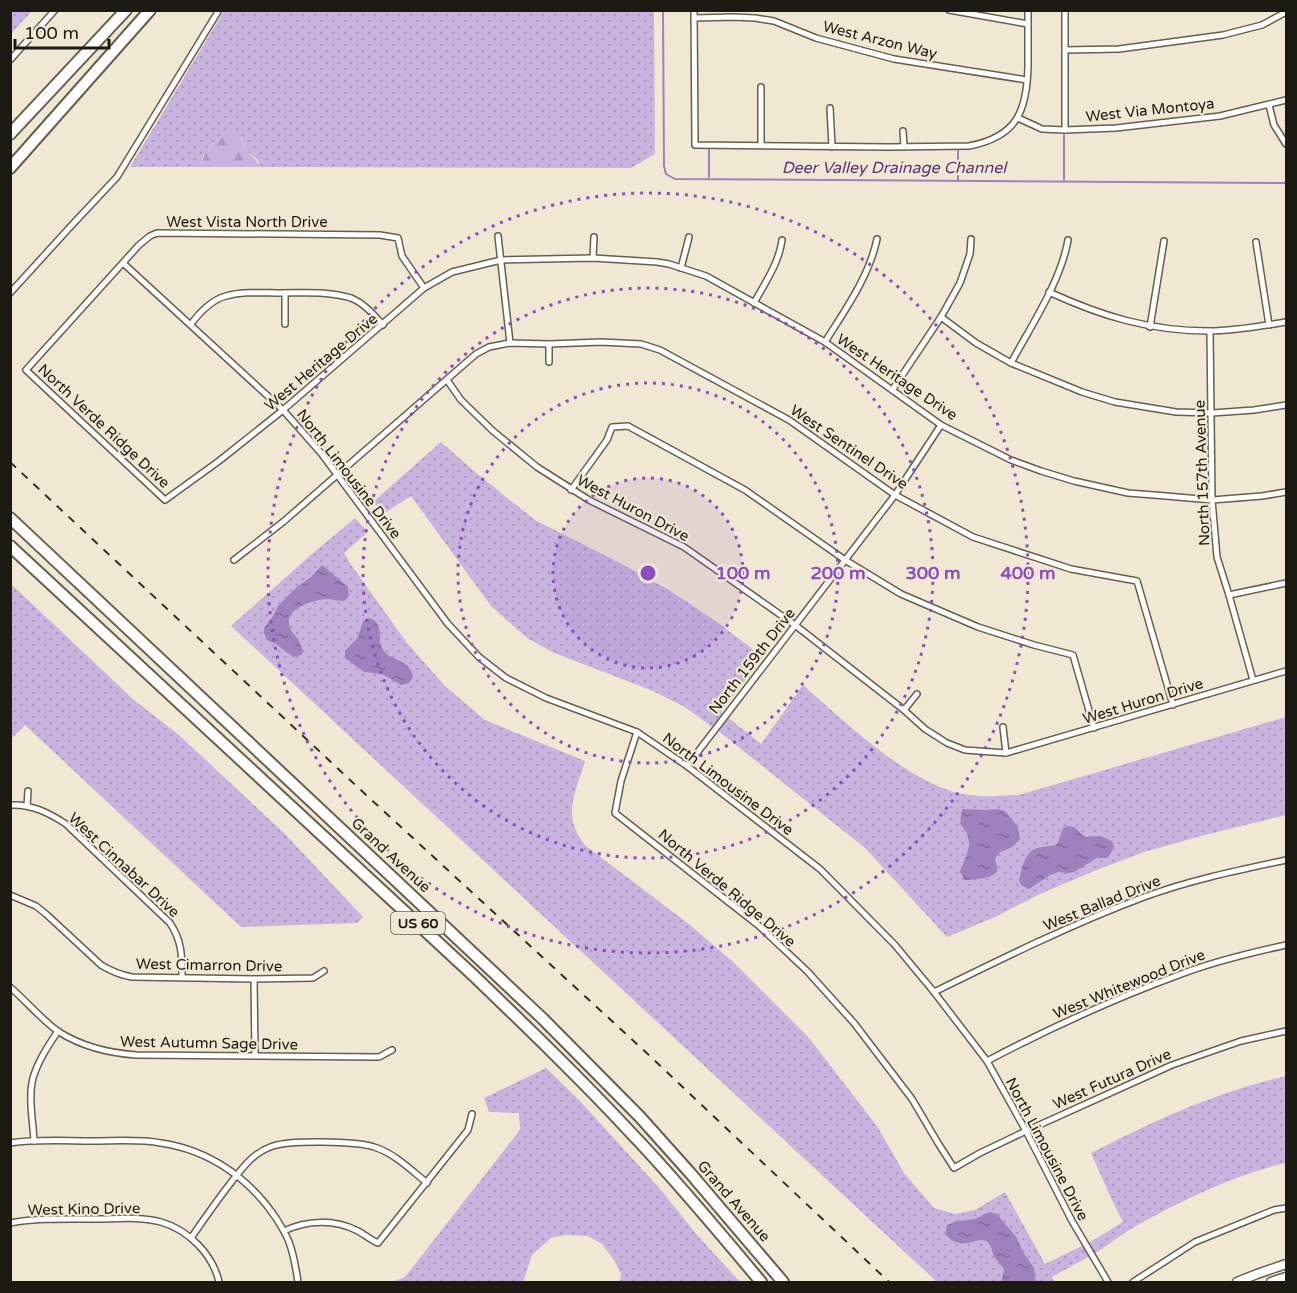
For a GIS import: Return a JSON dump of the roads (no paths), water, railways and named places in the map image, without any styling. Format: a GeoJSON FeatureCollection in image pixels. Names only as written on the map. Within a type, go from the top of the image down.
{"type":"FeatureCollection","features":[{"type":"Feature","properties":{"kind":"highway"},"geometry":{"type":"LineString","coordinates":[[10,134],[126,10]]}},
{"type":"Feature","properties":{"kind":"highway"},"geometry":{"type":"LineString","coordinates":[[10,168],[150,10]]}},
{"type":"Feature","properties":{"kind":"highway","name":"Grand Avenue"},"geometry":{"type":"LineString","coordinates":[[10,518],[543,1019],[640,1118],[783,1282]]}},
{"type":"Feature","properties":{"kind":"highway","name":"Grand Avenue"},"geometry":{"type":"LineString","coordinates":[[10,546],[465,966],[641,1143],[761,1282]]}},
{"type":"Feature","properties":{"kind":"main road"},"geometry":{"type":"LineString","coordinates":[[1238,1282],[1259,1278],[1287,1264]]}},
{"type":"Feature","properties":{"kind":"main road"},"geometry":{"type":"LineString","coordinates":[[1271,1282],[1287,1277]]}},
{"type":"Feature","properties":{"kind":"street"},"geometry":{"type":"LineString","coordinates":[[10,60],[55,10]]}},
{"type":"Feature","properties":{"kind":"street"},"geometry":{"type":"LineString","coordinates":[[10,293],[117,177],[219,10]]}},
{"type":"Feature","properties":{"kind":"street"},"geometry":{"type":"LineString","coordinates":[[694,10],[696,145],[832,147],[957,147],[978,145],[1000,135],[1018,118],[1025,99],[1028,10]]}},
{"type":"Feature","properties":{"kind":"street"},"geometry":{"type":"LineString","coordinates":[[949,10],[1028,24]]}},
{"type":"Feature","properties":{"kind":"street"},"geometry":{"type":"LineString","coordinates":[[1065,10],[1065,130]]}},
{"type":"Feature","properties":{"kind":"street"},"geometry":{"type":"LineString","coordinates":[[1065,50],[1119,49],[1223,35],[1262,25],[1287,12]]}},
{"type":"Feature","properties":{"kind":"street","name":"West Arzon Way"},"geometry":{"type":"LineString","coordinates":[[694,18],[734,17],[774,21],[816,38],[894,59],[1027,80]]}},
{"type":"Feature","properties":{"kind":"street"},"geometry":{"type":"LineString","coordinates":[[761,87],[761,146]]}},
{"type":"Feature","properties":{"kind":"street","name":"West Via Montoya"},"geometry":{"type":"LineString","coordinates":[[1018,118],[1042,129],[1116,128],[1220,116],[1287,100]]}},
{"type":"Feature","properties":{"kind":"street"},"geometry":{"type":"LineString","coordinates":[[1269,105],[1274,124],[1287,144]]}},
{"type":"Feature","properties":{"kind":"street"},"geometry":{"type":"LineString","coordinates":[[830,108],[832,147]]}},
{"type":"Feature","properties":{"kind":"street"},"geometry":{"type":"LineString","coordinates":[[903,131],[904,147]]}},
{"type":"Feature","properties":{"kind":"street","name":"West Vista North Drive"},"geometry":{"type":"LineString","coordinates":[[26,370],[139,245],[157,233],[380,235],[398,238],[402,256],[424,288]]}},
{"type":"Feature","properties":{"kind":"street"},"geometry":{"type":"LineString","coordinates":[[498,236],[510,343]]}},
{"type":"Feature","properties":{"kind":"street"},"geometry":{"type":"LineString","coordinates":[[593,258],[594,237]]}},
{"type":"Feature","properties":{"kind":"street"},"geometry":{"type":"LineString","coordinates":[[681,268],[689,237]]}},
{"type":"Feature","properties":{"kind":"street"},"geometry":{"type":"LineString","coordinates":[[825,342],[869,266],[877,239]]}},
{"type":"Feature","properties":{"kind":"street"},"geometry":{"type":"LineString","coordinates":[[893,389],[941,317],[960,283],[970,254],[971,239]]}},
{"type":"Feature","properties":{"kind":"street"},"geometry":{"type":"LineString","coordinates":[[754,303],[773,268],[781,249],[782,240]]}},
{"type":"Feature","properties":{"kind":"street"},"geometry":{"type":"LineString","coordinates":[[1011,363],[1049,292],[1066,253],[1068,240]]}},
{"type":"Feature","properties":{"kind":"street"},"geometry":{"type":"LineString","coordinates":[[1150,327],[1164,241]]}},
{"type":"Feature","properties":{"kind":"street"},"geometry":{"type":"LineString","coordinates":[[1256,242],[1269,325]]}},
{"type":"Feature","properties":{"kind":"street","name":"West Heritage Drive"},"geometry":{"type":"LineString","coordinates":[[165,500],[283,410],[424,288],[452,272],[501,260],[593,258],[657,262],[706,276],[825,342],[942,425],[1011,460],[1074,481],[1128,493],[1212,500],[1287,492]]}},
{"type":"Feature","properties":{"kind":"street","name":"North Limousine Drive"},"geometry":{"type":"LineString","coordinates":[[123,262],[283,410],[338,475],[448,624],[479,657],[506,678],[546,698],[637,732],[687,766],[820,869],[895,945],[987,1061],[1072,1221],[1108,1282]]}},
{"type":"Feature","properties":{"kind":"street"},"geometry":{"type":"LineString","coordinates":[[191,324],[212,302],[225,296],[244,292],[326,293],[353,299],[383,325]]}},
{"type":"Feature","properties":{"kind":"street"},"geometry":{"type":"LineString","coordinates":[[1049,292],[1105,316],[1150,327],[1210,331],[1287,322]]}},
{"type":"Feature","properties":{"kind":"street"},"geometry":{"type":"LineString","coordinates":[[285,293],[285,324]]}},
{"type":"Feature","properties":{"kind":"street"},"geometry":{"type":"LineString","coordinates":[[941,317],[1011,363],[1082,392],[1115,402],[1176,412],[1212,413],[1287,405]]}},
{"type":"Feature","properties":{"kind":"street","name":"North 157th Avenue"},"geometry":{"type":"LineString","coordinates":[[1210,331],[1212,500],[1216,557],[1253,680]]}},
{"type":"Feature","properties":{"kind":"street","name":"West Sentinel Drive"},"geometry":{"type":"LineString","coordinates":[[234,560],[283,522],[476,354],[489,347],[510,343],[641,344],[660,350],[789,420],[895,495],[973,537],[1071,569],[1137,581],[1173,705]]}},
{"type":"Feature","properties":{"kind":"street"},"geometry":{"type":"LineString","coordinates":[[549,344],[549,362]]}},
{"type":"Feature","properties":{"kind":"street","name":"North Verde Ridge Drive"},"geometry":{"type":"LineString","coordinates":[[26,370],[165,500]]}},
{"type":"Feature","properties":{"kind":"street","name":"West Huron Drive"},"geometry":{"type":"LineString","coordinates":[[447,380],[461,400],[537,467],[589,500],[684,547],[795,625],[925,729],[947,743],[965,750],[1006,753],[1287,671]]}},
{"type":"Feature","properties":{"kind":"street","name":"North 159th Drive"},"geometry":{"type":"LineString","coordinates":[[687,766],[895,495],[942,425]]}},
{"type":"Feature","properties":{"kind":"street"},"geometry":{"type":"LineString","coordinates":[[571,490],[607,440],[612,427],[628,426],[746,490],[845,560],[901,594],[978,627],[1073,655],[1094,728]]}},
{"type":"Feature","properties":{"kind":"street"},"geometry":{"type":"LineString","coordinates":[[1229,595],[1287,583]]}},
{"type":"Feature","properties":{"kind":"street"},"geometry":{"type":"LineString","coordinates":[[904,710],[917,694]]}},
{"type":"Feature","properties":{"kind":"street"},"geometry":{"type":"LineString","coordinates":[[1003,727],[1006,753]]}},
{"type":"Feature","properties":{"kind":"street","name":"North Verde Ridge Drive"},"geometry":{"type":"LineString","coordinates":[[637,732],[621,781],[615,813],[758,925],[807,971],[854,1023],[904,1089],[954,1168]]}},
{"type":"Feature","properties":{"kind":"street"},"geometry":{"type":"LineString","coordinates":[[27,806],[28,791]]}},
{"type":"Feature","properties":{"kind":"street","name":"West Cinnabar Drive"},"geometry":{"type":"LineString","coordinates":[[10,805],[39,809],[66,824],[170,923],[180,942],[182,977]]}},
{"type":"Feature","properties":{"kind":"street","name":"West Ballad Drive"},"geometry":{"type":"LineString","coordinates":[[934,992],[1056,934],[1145,897],[1224,874],[1287,860]]}},
{"type":"Feature","properties":{"kind":"street","name":"West Cimarron Drive"},"geometry":{"type":"LineString","coordinates":[[10,895],[36,906],[101,964],[121,975],[254,979],[313,978],[324,971]]}},
{"type":"Feature","properties":{"kind":"street","name":"West Whitewood Drive"},"geometry":{"type":"LineString","coordinates":[[987,1061],[1092,1009],[1177,975],[1213,963],[1287,945]]}},
{"type":"Feature","properties":{"kind":"street"},"geometry":{"type":"LineString","coordinates":[[254,979],[255,1056]]}},
{"type":"Feature","properties":{"kind":"street","name":"West Autumn Sage Drive"},"geometry":{"type":"LineString","coordinates":[[10,987],[58,1031],[82,1044],[103,1051],[122,1054],[379,1057],[392,1050]]}},
{"type":"Feature","properties":{"kind":"street"},"geometry":{"type":"LineString","coordinates":[[34,1141],[32,1101],[34,1077],[41,1058],[58,1031]]}},
{"type":"Feature","properties":{"kind":"street","name":"West Futura Drive"},"geometry":{"type":"LineString","coordinates":[[954,1168],[1026,1131],[1172,1065],[1241,1041],[1287,1031]]}},
{"type":"Feature","properties":{"kind":"street"},"geometry":{"type":"LineString","coordinates":[[284,1231],[316,1222],[330,1223],[344,1226],[378,1243],[468,1130],[472,1114]]}},
{"type":"Feature","properties":{"kind":"street"},"geometry":{"type":"LineString","coordinates":[[10,1143],[34,1141],[160,1142],[205,1155],[237,1175],[261,1198],[284,1231],[298,1282]]}},
{"type":"Feature","properties":{"kind":"street"},"geometry":{"type":"LineString","coordinates":[[190,1238],[249,1161],[260,1152],[274,1146],[290,1143],[354,1143],[373,1146],[400,1161],[427,1183]]}},
{"type":"Feature","properties":{"kind":"street"},"geometry":{"type":"LineString","coordinates":[[1133,1282],[1195,1242],[1274,1210],[1287,1208]]}},
{"type":"Feature","properties":{"kind":"street","name":"West Kino Drive"},"geometry":{"type":"LineString","coordinates":[[10,1223],[56,1219],[161,1222],[176,1228],[204,1250],[219,1282]]}},
{"type":"Feature","properties":{"kind":"water"},"geometry":{"type":"Polygon","coordinates":[[[322,565],[348,587],[349,596],[344,601],[330,599],[311,602],[293,612],[289,625],[303,652],[293,657],[267,640],[264,628],[278,606],[322,565]]]}},
{"type":"Feature","properties":{"kind":"water"},"geometry":{"type":"Polygon","coordinates":[[[370,618],[378,625],[380,643],[385,652],[405,664],[411,671],[413,677],[409,683],[401,685],[382,674],[364,672],[345,658],[345,651],[358,637],[363,621],[370,618]]]}},
{"type":"Feature","properties":{"kind":"water"},"geometry":{"type":"Polygon","coordinates":[[[962,809],[1005,811],[1018,827],[1020,839],[997,855],[995,861],[997,871],[992,875],[965,880],[960,872],[969,848],[968,836],[960,824],[962,809]]]}},
{"type":"Feature","properties":{"kind":"water"},"geometry":{"type":"Polygon","coordinates":[[[1068,826],[1075,828],[1085,837],[1100,836],[1112,841],[1114,847],[1108,858],[1097,858],[1074,872],[1058,872],[1050,875],[1029,889],[1021,885],[1019,880],[1028,854],[1037,848],[1056,845],[1063,828],[1068,826]]]}},
{"type":"Feature","properties":{"kind":"water"},"geometry":{"type":"Polygon","coordinates":[[[989,1212],[997,1214],[1017,1238],[1034,1268],[1036,1282],[1001,1282],[1004,1268],[995,1258],[988,1242],[982,1240],[958,1243],[946,1235],[946,1227],[953,1222],[975,1219],[989,1212]]]}},
{"type":"Feature","properties":{"kind":"waterway","name":"Deer Valley Drainage Channel"},"geometry":{"type":"LineString","coordinates":[[663,10],[664,166],[666,174],[675,179],[1286,183]]}},
{"type":"Feature","properties":{"kind":"waterway"},"geometry":{"type":"LineString","coordinates":[[1064,135],[1064,180]]}},
{"type":"Feature","properties":{"kind":"waterway"},"geometry":{"type":"LineString","coordinates":[[709,150],[709,177]]}},
{"type":"Feature","properties":{"kind":"waterway"},"geometry":{"type":"LineString","coordinates":[[958,151],[958,180]]}},
{"type":"Feature","properties":{"kind":"railway"},"geometry":{"type":"LineString","coordinates":[[10,462],[651,1057],[889,1282]]}}]}
